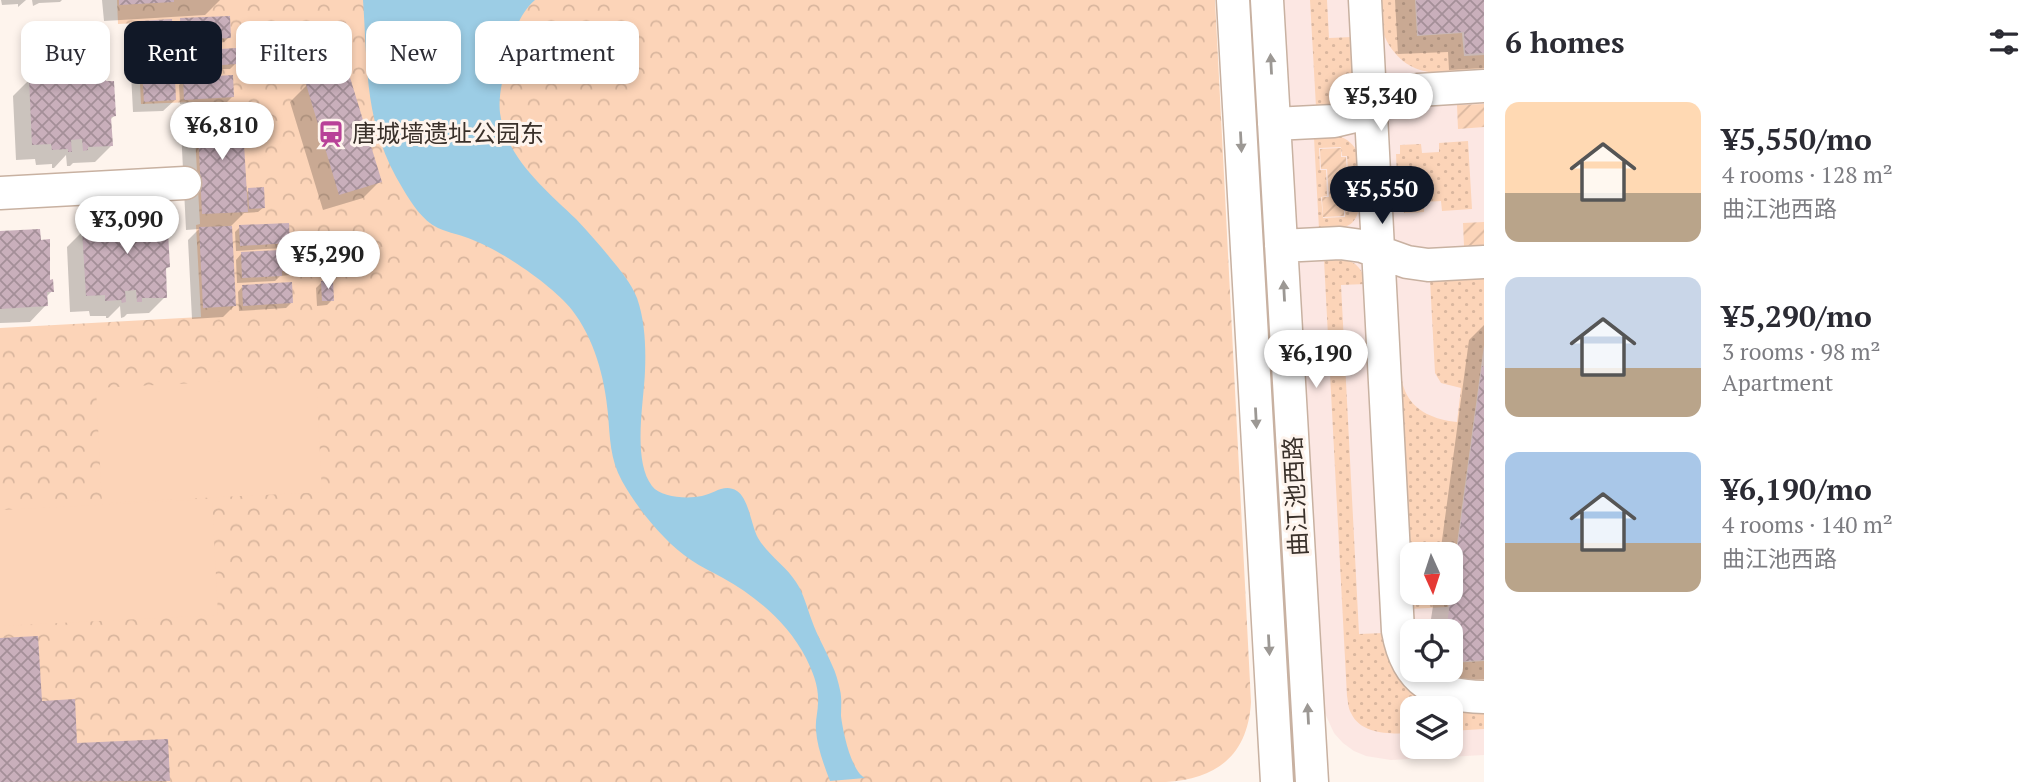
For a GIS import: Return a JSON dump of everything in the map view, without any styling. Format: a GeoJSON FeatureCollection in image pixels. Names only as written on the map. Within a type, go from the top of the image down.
{"type":"FeatureCollection","features":[{"type":"Feature","properties":{"kind":"street","name":"曲江池西路"},"geometry":{"type":"LineString","coordinates":[[1233,0],[1277,782]]}},
{"type":"Feature","properties":{"kind":"street","name":"曲江池西路"},"geometry":{"type":"LineString","coordinates":[[1267,0],[1312,782]]}},
{"type":"Feature","properties":{"kind":"street"},"geometry":{"type":"LineString","coordinates":[[1365,0],[1398,631],[1405,659],[1422,681],[1448,694],[1484,697]]}},
{"type":"Feature","properties":{"kind":"street"},"geometry":{"type":"LineString","coordinates":[[1275,124],[1334,121],[1355,116],[1398,95],[1418,90],[1484,86]]}},
{"type":"Feature","properties":{"kind":"street"},"geometry":{"type":"LineString","coordinates":[[0,193],[185,183]]}},
{"type":"Feature","properties":{"kind":"street"},"geometry":{"type":"LineString","coordinates":[[1281,246],[1340,243],[1362,246],[1406,262],[1428,265],[1484,262]]}},
{"type":"Feature","properties":{"kind":"shaded area"},"geometry":{"type":"Polygon","coordinates":[[[1284,0],[1484,0],[1484,755],[1463,756],[1463,696],[1400,696],[1400,759],[1410,759],[1391,760],[1366,756],[1354,751],[1334,733],[1323,709],[1284,0]]]}},
{"type":"Feature","properties":{"kind":"green space"},"geometry":{"type":"Polygon","coordinates":[[[117,0],[1215,0],[1251,702],[1249,721],[1236,750],[1227,761],[1200,776],[1166,782],[0,782],[0,328],[201,317],[196,225],[200,224],[193,102],[141,104],[140,84],[222,84],[222,21],[124,21],[124,24],[118,24],[117,0]]]}},
{"type":"Feature","properties":{"kind":"green space"},"geometry":{"type":"Polygon","coordinates":[[[1310,0],[1327,0],[1329,38],[1352,37],[1354,86],[1350,94],[1332,105],[1316,107],[1310,0]]]}},
{"type":"Feature","properties":{"kind":"green space"},"geometry":{"type":"Polygon","coordinates":[[[1379,0],[1415,0],[1417,36],[1462,33],[1464,56],[1484,55],[1484,72],[1436,73],[1414,68],[1404,62],[1384,35],[1379,0]]]}},
{"type":"Feature","properties":{"kind":"green space"},"geometry":{"type":"Polygon","coordinates":[[[1484,104],[1484,127],[1458,129],[1457,105],[1484,104]]]}},
{"type":"Feature","properties":{"kind":"green space"},"geometry":{"type":"Polygon","coordinates":[[[1339,136],[1350,143],[1358,153],[1360,204],[1354,221],[1347,226],[1319,229],[1314,138],[1339,136]],[[1341,147],[1319,148],[1320,170],[1326,170],[1327,196],[1321,197],[1323,218],[1345,217],[1345,207],[1350,207],[1347,156],[1342,156],[1341,147]]]}},
{"type":"Feature","properties":{"kind":"green space"},"geometry":{"type":"Polygon","coordinates":[[[1468,141],[1472,209],[1442,211],[1441,201],[1424,202],[1424,212],[1404,213],[1403,204],[1398,204],[1396,154],[1400,154],[1400,145],[1421,144],[1422,153],[1439,152],[1439,143],[1468,141]]]}},
{"type":"Feature","properties":{"kind":"green space"},"geometry":{"type":"Polygon","coordinates":[[[1341,148],[1341,157],[1346,157],[1349,206],[1344,207],[1344,216],[1323,217],[1322,197],[1329,197],[1327,169],[1321,169],[1320,149],[1341,148]]]}},
{"type":"Feature","properties":{"kind":"green space"},"geometry":{"type":"Polygon","coordinates":[[[1484,222],[1484,245],[1464,246],[1463,223],[1484,222]]]}},
{"type":"Feature","properties":{"kind":"green space"},"geometry":{"type":"Polygon","coordinates":[[[1343,259],[1352,262],[1359,267],[1366,284],[1341,285],[1359,634],[1384,633],[1400,682],[1419,696],[1400,696],[1400,733],[1377,732],[1362,726],[1349,709],[1324,260],[1343,259]]]}},
{"type":"Feature","properties":{"kind":"green space"},"geometry":{"type":"Polygon","coordinates":[[[1484,277],[1484,345],[1457,542],[1406,542],[1400,368],[1402,382],[1409,398],[1420,410],[1434,417],[1457,422],[1461,388],[1441,383],[1435,373],[1430,280],[1484,277]]]}},
{"type":"Feature","properties":{"kind":"green space"},"geometry":{"type":"Polygon","coordinates":[[[316,377],[322,492],[102,503],[96,388],[316,377]]]}},
{"type":"Feature","properties":{"kind":"green space"},"geometry":{"type":"Polygon","coordinates":[[[212,499],[218,615],[0,626],[0,510],[212,499]]]}},
{"type":"Feature","properties":{"kind":"green space"},"geometry":{"type":"Polygon","coordinates":[[[1409,606],[1448,606],[1448,607],[1409,609],[1409,606]]]}},
{"type":"Feature","properties":{"kind":"green space"},"geometry":{"type":"Polygon","coordinates":[[[1484,661],[1484,684],[1469,685],[1461,682],[1463,662],[1484,661]]]}},
{"type":"Feature","properties":{"kind":"green space"},"geometry":{"type":"Polygon","coordinates":[[[1463,708],[1484,710],[1484,729],[1463,730],[1463,708]]]}},
{"type":"Feature","properties":{"kind":"water"},"geometry":{"type":"Polygon","coordinates":[[[363,0],[535,0],[520,21],[475,21],[475,84],[502,84],[500,113],[510,144],[519,159],[540,185],[598,244],[626,277],[637,298],[645,343],[642,461],[652,486],[662,493],[682,497],[696,497],[728,488],[741,495],[758,538],[792,576],[801,591],[837,677],[848,750],[856,768],[865,778],[830,781],[817,736],[818,697],[815,680],[799,645],[781,622],[748,594],[681,553],[652,524],[628,491],[618,473],[613,456],[606,400],[597,359],[580,321],[572,310],[553,290],[512,261],[485,245],[432,225],[410,200],[390,165],[381,143],[369,84],[461,84],[461,21],[366,21],[366,45],[363,0]]]}},
{"type":"Feature","properties":{"kind":"building"},"geometry":{"type":"Polygon","coordinates":[[[119,0],[174,0],[174,2],[119,5],[119,0]]]}},
{"type":"Feature","properties":{"kind":"building"},"geometry":{"type":"Polygon","coordinates":[[[1416,0],[1484,0],[1484,53],[1465,54],[1464,32],[1418,35],[1416,0]]]}},
{"type":"Feature","properties":{"kind":"building"},"geometry":{"type":"Polygon","coordinates":[[[230,16],[231,38],[222,38],[222,21],[180,21],[180,18],[230,16]]]}},
{"type":"Feature","properties":{"kind":"building"},"geometry":{"type":"Polygon","coordinates":[[[172,19],[172,21],[139,21],[172,19]]]}},
{"type":"Feature","properties":{"kind":"building"},"geometry":{"type":"Polygon","coordinates":[[[236,48],[236,64],[222,65],[222,49],[236,48]]]}},
{"type":"Feature","properties":{"kind":"building"},"geometry":{"type":"Polygon","coordinates":[[[233,75],[234,97],[184,100],[183,84],[222,84],[222,76],[233,75]]]}},
{"type":"Feature","properties":{"kind":"building"},"geometry":{"type":"Polygon","coordinates":[[[110,81],[114,81],[116,116],[111,117],[113,146],[88,147],[88,150],[83,151],[82,139],[71,140],[72,152],[68,152],[68,149],[52,150],[51,144],[32,145],[29,84],[110,84],[110,81]]]}},
{"type":"Feature","properties":{"kind":"building"},"geometry":{"type":"Polygon","coordinates":[[[143,84],[175,84],[176,100],[144,102],[143,84]]]}},
{"type":"Feature","properties":{"kind":"building"},"geometry":{"type":"Polygon","coordinates":[[[306,84],[352,84],[382,182],[339,195],[306,84]]]}},
{"type":"Feature","properties":{"kind":"building"},"geometry":{"type":"Polygon","coordinates":[[[242,109],[248,212],[202,214],[197,111],[242,109]]]}},
{"type":"Feature","properties":{"kind":"building"},"geometry":{"type":"Polygon","coordinates":[[[264,187],[265,208],[249,209],[248,188],[264,187]]]}},
{"type":"Feature","properties":{"kind":"building"},"geometry":{"type":"Polygon","coordinates":[[[159,204],[160,233],[168,232],[170,267],[166,268],[167,298],[142,298],[142,302],[137,302],[136,290],[125,291],[126,302],[122,303],[121,300],[105,301],[105,295],[86,296],[82,229],[104,228],[103,214],[109,214],[109,221],[123,221],[124,206],[159,204]]]}},
{"type":"Feature","properties":{"kind":"building"},"geometry":{"type":"Polygon","coordinates":[[[289,223],[290,243],[240,246],[239,225],[289,223]]]}},
{"type":"Feature","properties":{"kind":"building"},"geometry":{"type":"Polygon","coordinates":[[[232,226],[236,306],[203,308],[199,227],[232,226]]]}},
{"type":"Feature","properties":{"kind":"building"},"geometry":{"type":"Polygon","coordinates":[[[40,229],[41,240],[50,239],[50,280],[53,279],[54,292],[47,292],[48,306],[0,309],[0,231],[40,229]]]}},
{"type":"Feature","properties":{"kind":"building"},"geometry":{"type":"Polygon","coordinates":[[[281,250],[281,255],[296,254],[297,270],[282,271],[282,276],[242,278],[241,252],[281,250]]]}},
{"type":"Feature","properties":{"kind":"building"},"geometry":{"type":"Polygon","coordinates":[[[333,280],[334,301],[322,301],[321,281],[333,280]]]}},
{"type":"Feature","properties":{"kind":"building"},"geometry":{"type":"Polygon","coordinates":[[[292,282],[293,303],[243,306],[242,285],[292,282]]]}},
{"type":"Feature","properties":{"kind":"building"},"geometry":{"type":"Polygon","coordinates":[[[1484,366],[1484,660],[1463,661],[1463,619],[1448,619],[1450,606],[1463,606],[1463,542],[1458,542],[1484,366]]]}},
{"type":"Feature","properties":{"kind":"building"},"geometry":{"type":"Polygon","coordinates":[[[38,636],[42,701],[75,699],[77,743],[168,739],[170,781],[0,782],[0,638],[38,636]]]}},
{"type":"Feature","properties":{"kind":"place","name":"唐城墙遗址公园东"},"geometry":{"type":"Point","coordinates":[331,134]}}]}
